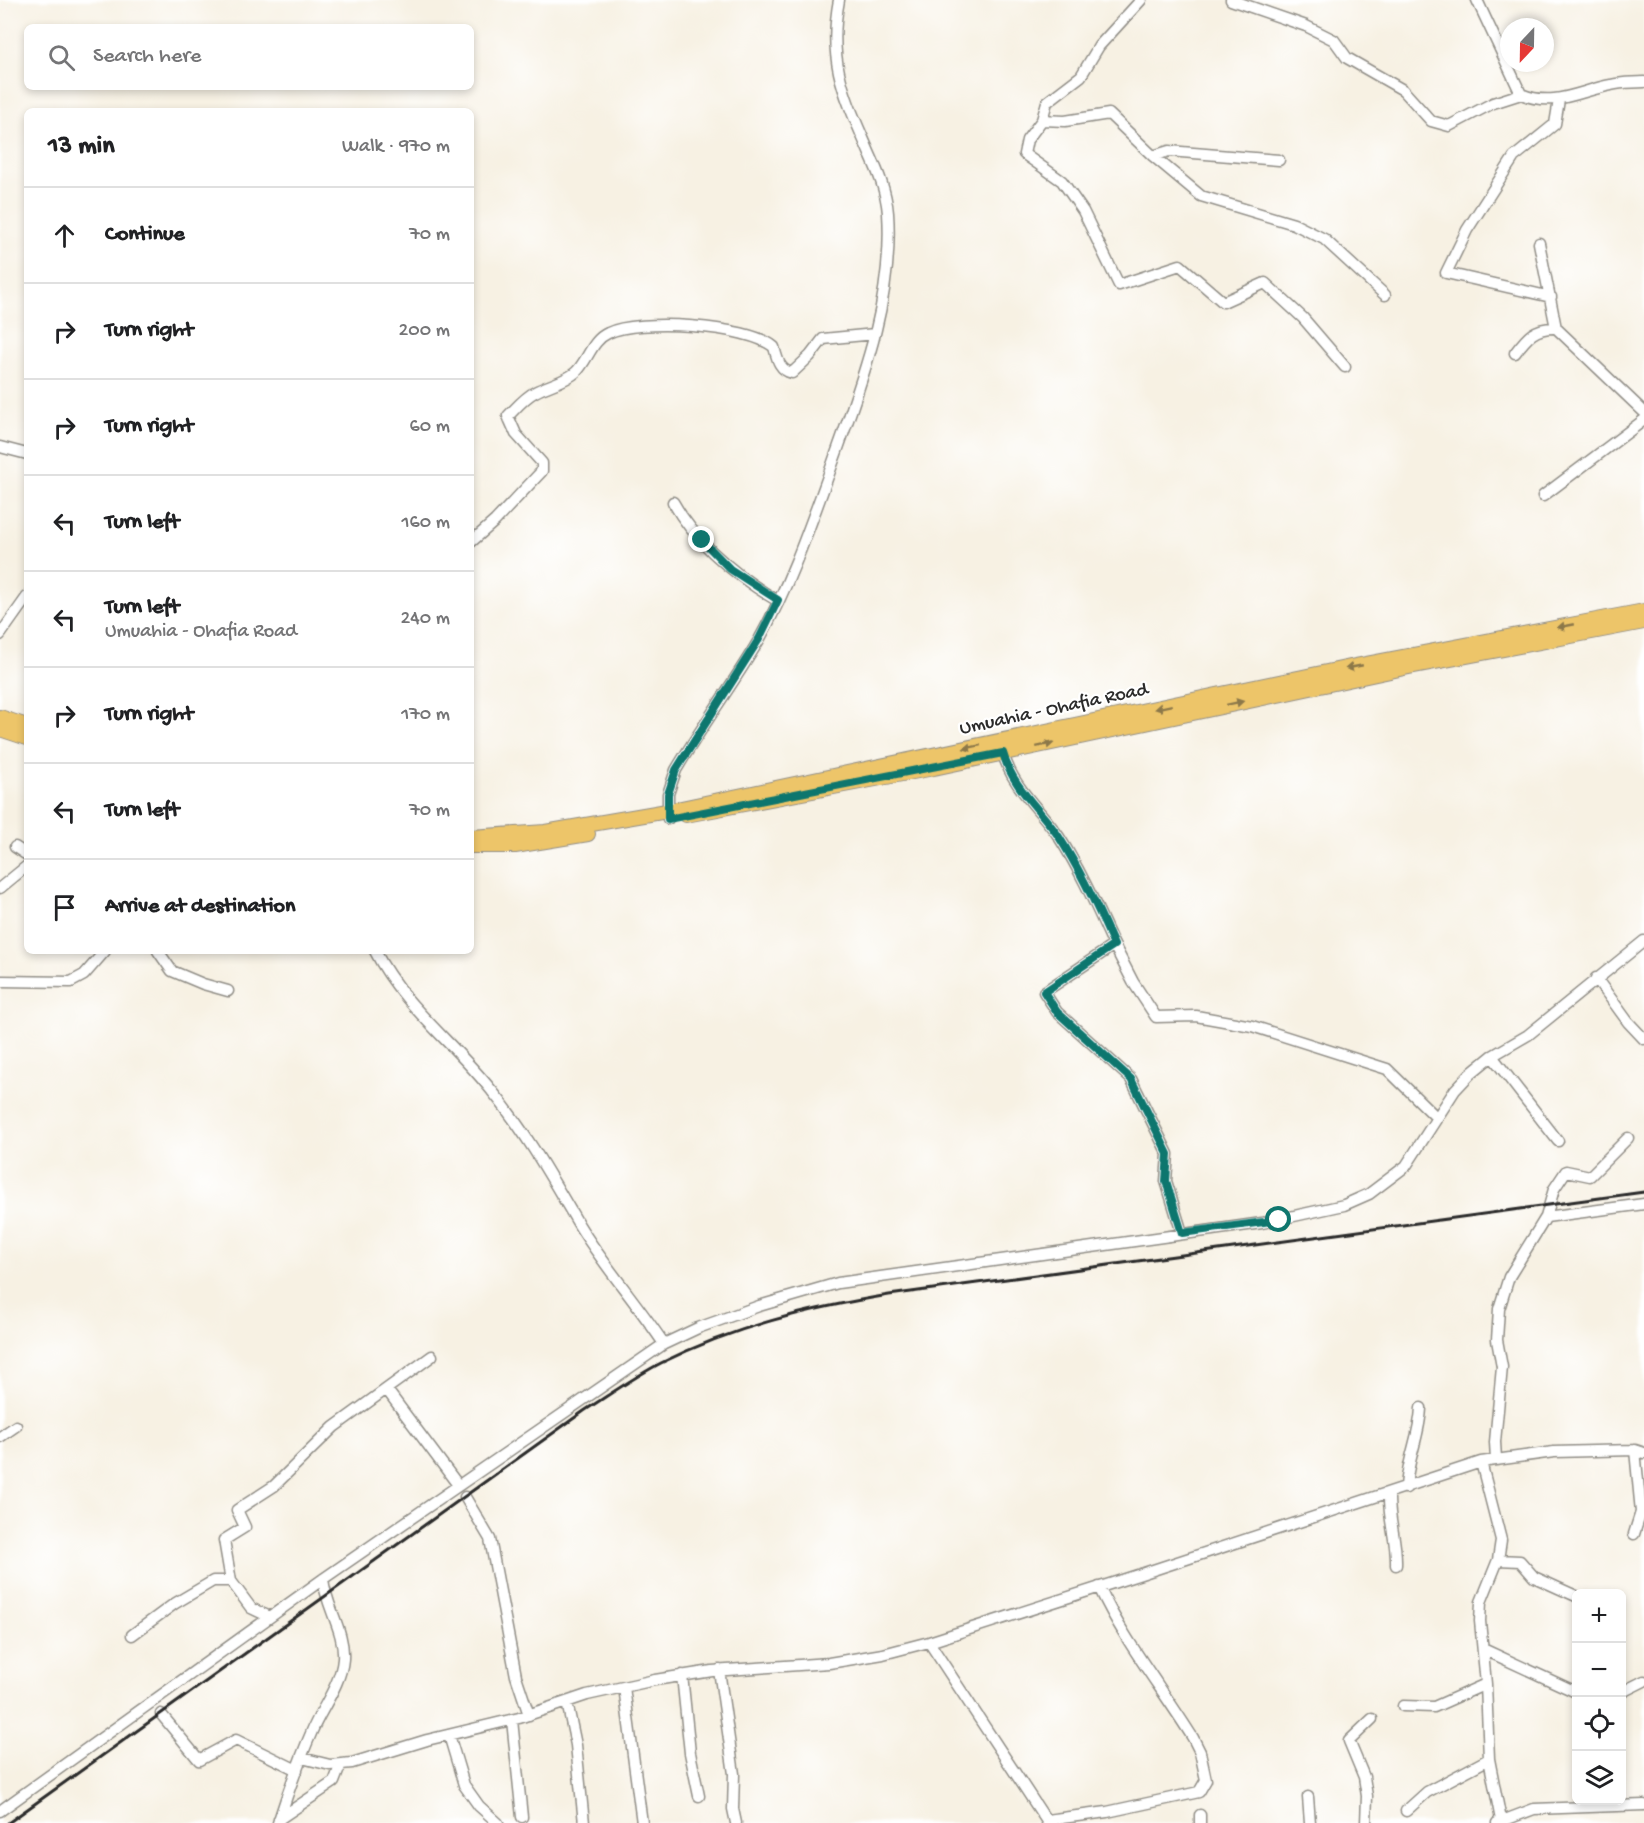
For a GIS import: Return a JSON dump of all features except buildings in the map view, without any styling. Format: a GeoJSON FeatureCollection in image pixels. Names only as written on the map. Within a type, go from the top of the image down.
{"type":"FeatureCollection","features":[{"type":"Feature","properties":{"kind":"main road","name":"Umuahia - Ohafia Road"},"geometry":{"type":"LineString","coordinates":[[474,837],[544,832],[668,815],[1003,753],[1635,620],[1644,611]]}},
{"type":"Feature","properties":{"kind":"main road","name":"Umuahia - Ohafia Road"},"geometry":{"type":"LineString","coordinates":[[474,846],[515,846],[550,842],[1355,666],[1635,620]]}},
{"type":"Feature","properties":{"kind":"main road"},"geometry":{"type":"LineString","coordinates":[[0,717],[24,725]]}},
{"type":"Feature","properties":{"kind":"main road"},"geometry":{"type":"LineString","coordinates":[[0,729],[24,737]]}},
{"type":"Feature","properties":{"kind":"street"},"geometry":{"type":"LineString","coordinates":[[668,815],[668,794],[676,770],[759,639],[778,600],[816,508],[864,375],[875,334],[889,249],[888,210],[883,182],[837,71],[834,26],[839,0]]}},
{"type":"Feature","properties":{"kind":"street"},"geometry":{"type":"LineString","coordinates":[[1141,0],[1100,46],[1081,75],[1047,102],[1042,120],[1027,140],[1024,154],[1062,181],[1083,211],[1119,285],[1180,266],[1223,302],[1265,283],[1303,318],[1345,367]]}},
{"type":"Feature","properties":{"kind":"street"},"geometry":{"type":"LineString","coordinates":[[1231,0],[1306,26],[1334,40],[1347,57],[1403,90],[1431,121],[1442,126],[1449,126],[1493,103],[1521,94],[1535,100],[1559,100],[1611,84],[1644,82]]}},
{"type":"Feature","properties":{"kind":"street"},"geometry":{"type":"LineString","coordinates":[[1477,0],[1521,94]]}},
{"type":"Feature","properties":{"kind":"street"},"geometry":{"type":"LineString","coordinates":[[1551,297],[1446,273],[1467,230],[1514,158],[1555,124],[1559,100]]}},
{"type":"Feature","properties":{"kind":"street"},"geometry":{"type":"LineString","coordinates":[[1042,120],[1065,121],[1109,114],[1153,156],[1201,196],[1294,225],[1324,239],[1385,295]]}},
{"type":"Feature","properties":{"kind":"street"},"geometry":{"type":"LineString","coordinates":[[1153,156],[1169,151],[1279,160]]}},
{"type":"Feature","properties":{"kind":"street"},"geometry":{"type":"LineString","coordinates":[[1539,243],[1556,328],[1644,412]]}},
{"type":"Feature","properties":{"kind":"street"},"geometry":{"type":"LineString","coordinates":[[474,539],[495,521],[542,471],[542,463],[516,434],[508,416],[533,393],[575,373],[595,342],[607,333],[635,325],[747,334],[774,347],[780,365],[785,372],[792,373],[824,339],[831,336],[875,334]]}},
{"type":"Feature","properties":{"kind":"street"},"geometry":{"type":"LineString","coordinates":[[1515,353],[1530,334],[1544,327],[1556,328]]}},
{"type":"Feature","properties":{"kind":"street"},"geometry":{"type":"LineString","coordinates":[[1543,496],[1644,420]]}},
{"type":"Feature","properties":{"kind":"street"},"geometry":{"type":"LineString","coordinates":[[0,447],[24,453]]}},
{"type":"Feature","properties":{"kind":"street"},"geometry":{"type":"LineString","coordinates":[[673,502],[693,530],[730,569],[778,600]]}},
{"type":"Feature","properties":{"kind":"street"},"geometry":{"type":"LineString","coordinates":[[0,635],[4,619],[24,600]]}},
{"type":"Feature","properties":{"kind":"street"},"geometry":{"type":"LineString","coordinates":[[1003,753],[1008,772],[1058,836],[1090,893],[1133,982],[1156,1017],[1196,1016],[1252,1026],[1387,1069],[1437,1118]]}},
{"type":"Feature","properties":{"kind":"street"},"geometry":{"type":"LineString","coordinates":[[15,848],[24,853]]}},
{"type":"Feature","properties":{"kind":"street"},"geometry":{"type":"LineString","coordinates":[[0,888],[24,868]]}},
{"type":"Feature","properties":{"kind":"street"},"geometry":{"type":"LineString","coordinates":[[0,1811],[323,1579],[664,1344],[698,1328],[759,1306],[838,1283],[1262,1223],[1311,1214],[1352,1202],[1388,1182],[1406,1166],[1455,1090],[1492,1056],[1528,1035],[1644,941]]}},
{"type":"Feature","properties":{"kind":"street"},"geometry":{"type":"LineString","coordinates":[[1114,945],[1044,992],[1057,1012],[1131,1079],[1168,1154],[1166,1181],[1182,1233]]}},
{"type":"Feature","properties":{"kind":"street"},"geometry":{"type":"LineString","coordinates":[[0,981],[71,982],[84,975],[102,954]]}},
{"type":"Feature","properties":{"kind":"street"},"geometry":{"type":"LineString","coordinates":[[160,954],[172,971],[203,984],[228,991]]}},
{"type":"Feature","properties":{"kind":"street"},"geometry":{"type":"LineString","coordinates":[[376,954],[383,967],[419,1013],[491,1089],[507,1110],[555,1182],[580,1226],[664,1344]]}},
{"type":"Feature","properties":{"kind":"street"},"geometry":{"type":"LineString","coordinates":[[1596,978],[1628,1022],[1644,1039]]}},
{"type":"Feature","properties":{"kind":"street"},"geometry":{"type":"LineString","coordinates":[[1492,1056],[1558,1141]]}},
{"type":"Feature","properties":{"kind":"street"},"geometry":{"type":"LineString","coordinates":[[1496,1459],[1495,1442],[1502,1367],[1497,1340],[1499,1309],[1509,1277],[1546,1216],[1554,1190],[1566,1171],[1590,1176],[1628,1138]]}},
{"type":"Feature","properties":{"kind":"street"},"geometry":{"type":"LineString","coordinates":[[1546,1216],[1644,1204]]}},
{"type":"Feature","properties":{"kind":"street"},"geometry":{"type":"LineString","coordinates":[[270,1617],[251,1608],[231,1581],[224,1540],[245,1527],[237,1510],[274,1486],[334,1426],[432,1356]]}},
{"type":"Feature","properties":{"kind":"street"},"geometry":{"type":"LineString","coordinates":[[387,1389],[458,1485]]}},
{"type":"Feature","properties":{"kind":"street"},"geometry":{"type":"LineString","coordinates":[[1406,1488],[1407,1472],[1419,1431],[1421,1407]]}},
{"type":"Feature","properties":{"kind":"street"},"geometry":{"type":"LineString","coordinates":[[0,1437],[16,1426]]}},
{"type":"Feature","properties":{"kind":"street"},"geometry":{"type":"LineString","coordinates":[[302,1758],[330,1765],[341,1764],[512,1720],[624,1687],[682,1676],[719,1670],[829,1663],[884,1654],[1099,1587],[1480,1462],[1496,1459],[1554,1452],[1639,1452],[1641,1512],[1635,1534]]}},
{"type":"Feature","properties":{"kind":"street"},"geometry":{"type":"LineString","coordinates":[[1480,1462],[1501,1540],[1498,1560],[1481,1602],[1489,1759],[1499,1822],[1534,1809],[1644,1805]]}},
{"type":"Feature","properties":{"kind":"street"},"geometry":{"type":"LineString","coordinates":[[1389,1493],[1388,1516],[1397,1550],[1396,1565]]}},
{"type":"Feature","properties":{"kind":"street"},"geometry":{"type":"LineString","coordinates":[[465,1497],[490,1539],[516,1676],[529,1715]]}},
{"type":"Feature","properties":{"kind":"street"},"geometry":{"type":"LineString","coordinates":[[1498,1560],[1520,1561],[1534,1577],[1572,1594]]}},
{"type":"Feature","properties":{"kind":"street"},"geometry":{"type":"LineString","coordinates":[[277,1821],[343,1662],[342,1638],[325,1597],[323,1579]]}},
{"type":"Feature","properties":{"kind":"street"},"geometry":{"type":"LineString","coordinates":[[132,1635],[174,1604],[213,1581],[231,1581]]}},
{"type":"Feature","properties":{"kind":"street"},"geometry":{"type":"LineString","coordinates":[[928,1642],[1048,1822],[1199,1792],[1206,1780],[1200,1752],[1138,1657],[1110,1611],[1099,1587]]}},
{"type":"Feature","properties":{"kind":"street"},"geometry":{"type":"LineString","coordinates":[[1483,1649],[1572,1690]]}},
{"type":"Feature","properties":{"kind":"street"},"geometry":{"type":"LineString","coordinates":[[719,1670],[734,1774],[733,1809],[736,1823]]}},
{"type":"Feature","properties":{"kind":"street"},"geometry":{"type":"LineString","coordinates":[[682,1676],[690,1753],[699,1796]]}},
{"type":"Feature","properties":{"kind":"street"},"geometry":{"type":"LineString","coordinates":[[1626,1690],[1644,1681]]}},
{"type":"Feature","properties":{"kind":"street"},"geometry":{"type":"LineString","coordinates":[[1403,1706],[1434,1707],[1486,1684]]}},
{"type":"Feature","properties":{"kind":"street"},"geometry":{"type":"LineString","coordinates":[[624,1687],[642,1823]]}},
{"type":"Feature","properties":{"kind":"street"},"geometry":{"type":"LineString","coordinates":[[567,1702],[576,1745],[584,1823]]}},
{"type":"Feature","properties":{"kind":"street"},"geometry":{"type":"LineString","coordinates":[[161,1714],[199,1760],[236,1740],[297,1770]]}},
{"type":"Feature","properties":{"kind":"street"},"geometry":{"type":"LineString","coordinates":[[1366,1823],[1367,1796],[1364,1777],[1349,1741],[1372,1719]]}},
{"type":"Feature","properties":{"kind":"street"},"geometry":{"type":"LineString","coordinates":[[512,1720],[522,1817]]}},
{"type":"Feature","properties":{"kind":"street"},"geometry":{"type":"LineString","coordinates":[[449,1735],[464,1785],[479,1806],[498,1823]]}},
{"type":"Feature","properties":{"kind":"street"},"geometry":{"type":"LineString","coordinates":[[1406,1811],[1427,1792],[1489,1759]]}},
{"type":"Feature","properties":{"kind":"street"},"geometry":{"type":"LineString","coordinates":[[277,1821],[334,1782],[341,1764]]}},
{"type":"Feature","properties":{"kind":"street"},"geometry":{"type":"LineString","coordinates":[[1308,1797],[1310,1823]]}},
{"type":"Feature","properties":{"kind":"railway"},"geometry":{"type":"LineString","coordinates":[[8,1823],[584,1411],[651,1368],[716,1339],[772,1320],[889,1295],[1644,1192]]}},
{"type":"Feature","properties":{"kind":"route"},"geometry":{"type":"LineString","coordinates":[[702,540],[730,569],[778,600],[759,639],[676,770],[668,794],[668,819],[1003,753],[1008,772],[1058,836],[1090,893],[1114,945],[1044,992],[1057,1012],[1078,1033],[1131,1079],[1168,1154],[1166,1181],[1182,1233],[1279,1220]]}}]}
